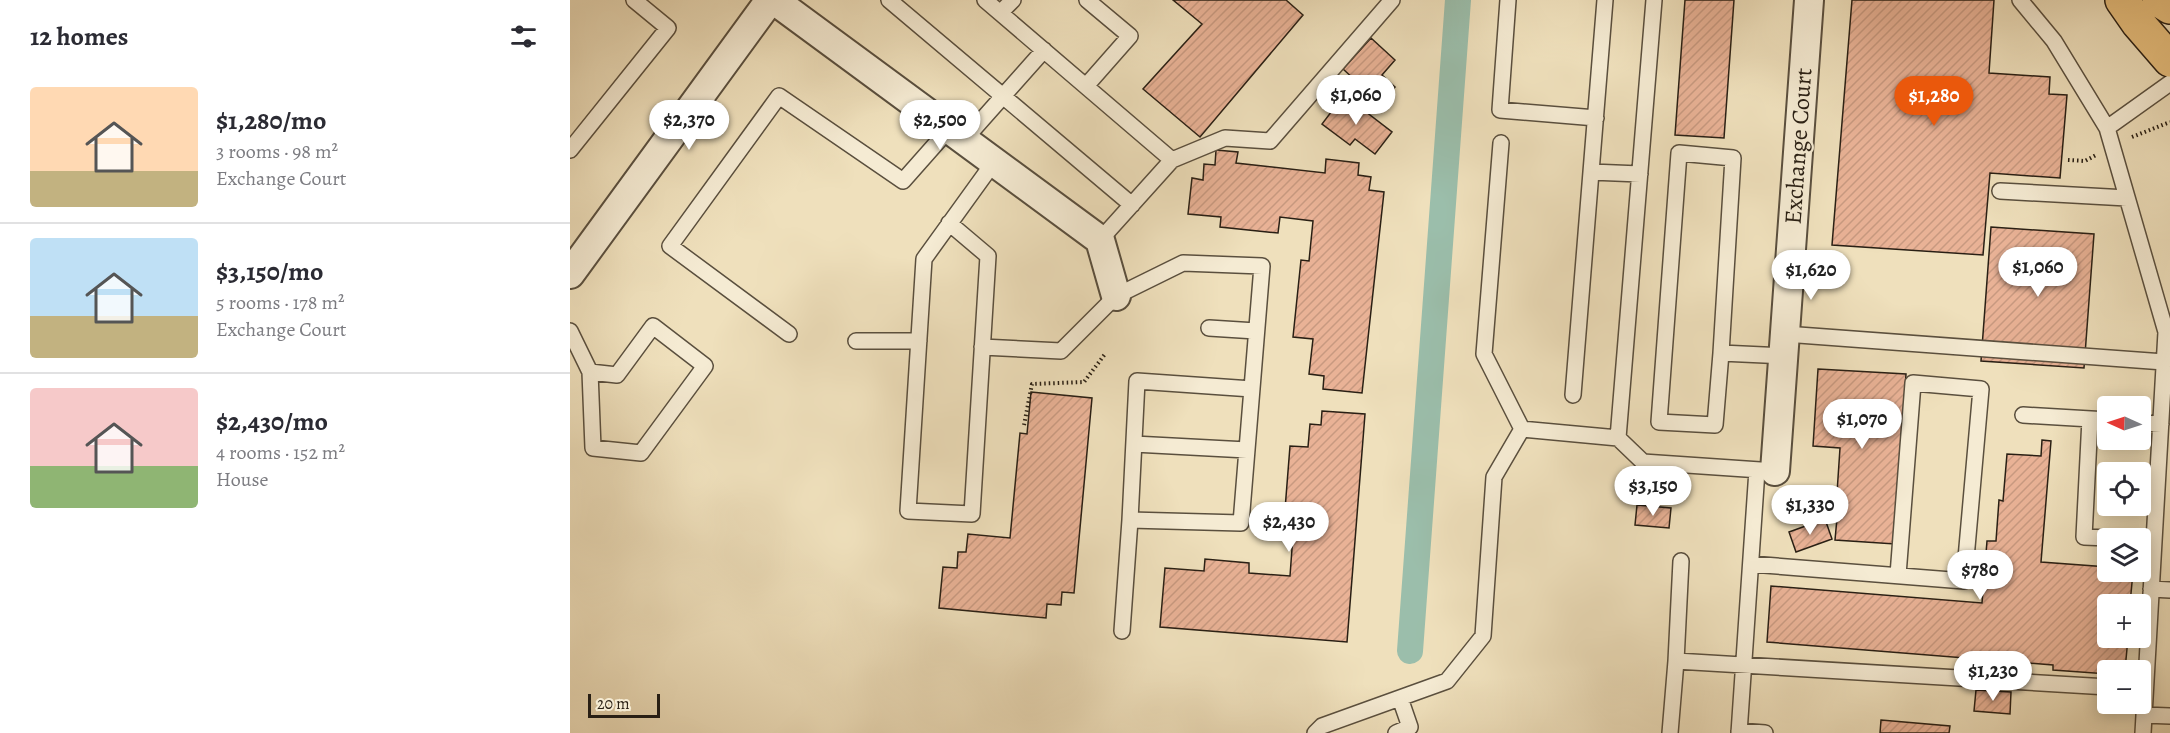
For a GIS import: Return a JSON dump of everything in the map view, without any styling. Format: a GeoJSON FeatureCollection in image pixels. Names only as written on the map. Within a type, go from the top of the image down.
{"type":"FeatureCollection","features":[{"type":"Feature","properties":{"kind":"main road"},"geometry":{"type":"LineString","coordinates":[[2122,0],[2138,23],[2170,60]]}},
{"type":"Feature","properties":{"kind":"main road"},"geometry":{"type":"LineString","coordinates":[[2159,0],[2170,7]]}},
{"type":"Feature","properties":{"kind":"street"},"geometry":{"type":"LineString","coordinates":[[570,274],[772,0],[1100,240],[1116,296]]}},
{"type":"Feature","properties":{"kind":"street","name":"Exchange Court"},"geometry":{"type":"LineString","coordinates":[[1766,471],[1784,345],[1809,0]]}},
{"type":"Feature","properties":{"kind":"lane"},"geometry":{"type":"LineString","coordinates":[[570,150],[668,28],[634,0]]}},
{"type":"Feature","properties":{"kind":"lane"},"geometry":{"type":"LineString","coordinates":[[888,0],[1132,205]]}},
{"type":"Feature","properties":{"kind":"lane"},"geometry":{"type":"LineString","coordinates":[[985,0],[1172,160]]}},
{"type":"Feature","properties":{"kind":"lane"},"geometry":{"type":"LineString","coordinates":[[1000,13],[1013,0]]}},
{"type":"Feature","properties":{"kind":"lane"},"geometry":{"type":"LineString","coordinates":[[1086,86],[1130,36],[1087,0]]}},
{"type":"Feature","properties":{"kind":"lane"},"geometry":{"type":"LineString","coordinates":[[1100,240],[1172,160],[1225,138],[1270,141],[1392,0]]}},
{"type":"Feature","properties":{"kind":"lane"},"geometry":{"type":"LineString","coordinates":[[1508,0],[1500,110],[1596,118]]}},
{"type":"Feature","properties":{"kind":"lane"},"geometry":{"type":"LineString","coordinates":[[1573,395],[1605,0]]}},
{"type":"Feature","properties":{"kind":"lane"},"geometry":{"type":"LineString","coordinates":[[1618,438],[1654,0]]}},
{"type":"Feature","properties":{"kind":"lane"},"geometry":{"type":"LineString","coordinates":[[2020,0],[2054,41],[2107,128],[2168,332],[2161,424],[2149,528]]}},
{"type":"Feature","properties":{"kind":"lane"},"geometry":{"type":"LineString","coordinates":[[789,334],[670,246],[779,96],[903,181],[1002,96],[1044,50]]}},
{"type":"Feature","properties":{"kind":"lane"},"geometry":{"type":"LineString","coordinates":[[2107,128],[2170,83]]}},
{"type":"Feature","properties":{"kind":"lane"},"geometry":{"type":"LineString","coordinates":[[1501,143],[1484,354],[1522,429]]}},
{"type":"Feature","properties":{"kind":"lane"},"geometry":{"type":"LineString","coordinates":[[1679,153],[1733,158],[1722,353],[1715,425],[1659,422],[1679,153]]}},
{"type":"Feature","properties":{"kind":"lane"},"geometry":{"type":"LineString","coordinates":[[949,223],[988,256],[972,514],[908,511],[924,259],[949,223],[993,162]]}},
{"type":"Feature","properties":{"kind":"lane"},"geometry":{"type":"LineString","coordinates":[[1592,172],[1640,174]]}},
{"type":"Feature","properties":{"kind":"lane"},"geometry":{"type":"LineString","coordinates":[[2000,192],[2127,198]]}},
{"type":"Feature","properties":{"kind":"lane"},"geometry":{"type":"LineString","coordinates":[[982,347],[1061,351],[1116,296],[1183,263],[1262,266],[1241,524],[1130,519]]}},
{"type":"Feature","properties":{"kind":"lane"},"geometry":{"type":"LineString","coordinates":[[570,331],[590,372],[593,448],[641,453],[705,366],[653,326],[617,375],[590,372]]}},
{"type":"Feature","properties":{"kind":"lane"},"geometry":{"type":"LineString","coordinates":[[1209,328],[1256,331]]}},
{"type":"Feature","properties":{"kind":"lane"},"geometry":{"type":"LineString","coordinates":[[856,340],[919,341]]}},
{"type":"Feature","properties":{"kind":"lane"},"geometry":{"type":"LineString","coordinates":[[1722,353],[1784,345],[2164,362]]}},
{"type":"Feature","properties":{"kind":"lane"},"geometry":{"type":"LineString","coordinates":[[1122,631],[1137,381],[1252,389]]}},
{"type":"Feature","properties":{"kind":"lane"},"geometry":{"type":"LineString","coordinates":[[1751,564],[1964,580],[1981,389],[1913,383],[1898,575]]}},
{"type":"Feature","properties":{"kind":"lane"},"geometry":{"type":"LineString","coordinates":[[2023,415],[2097,419]]}},
{"type":"Feature","properties":{"kind":"lane"},"geometry":{"type":"LineString","coordinates":[[2090,419],[2084,537],[2097,538]]}},
{"type":"Feature","properties":{"kind":"lane"},"geometry":{"type":"LineString","coordinates":[[2151,424],[2161,424]]}},
{"type":"Feature","properties":{"kind":"lane"},"geometry":{"type":"LineString","coordinates":[[1522,429],[1618,438],[1643,462],[1766,471],[1751,564],[1739,732],[1765,733]]}},
{"type":"Feature","properties":{"kind":"lane"},"geometry":{"type":"LineString","coordinates":[[1315,733],[1322,726],[1447,681],[1483,636],[1494,477],[1522,429]]}},
{"type":"Feature","properties":{"kind":"lane"},"geometry":{"type":"LineString","coordinates":[[1134,444],[1246,450]]}},
{"type":"Feature","properties":{"kind":"lane"},"geometry":{"type":"LineString","coordinates":[[1670,733],[1681,561]]}},
{"type":"Feature","properties":{"kind":"lane"},"geometry":{"type":"LineString","coordinates":[[2145,660],[2150,582]]}},
{"type":"Feature","properties":{"kind":"lane"},"geometry":{"type":"LineString","coordinates":[[2151,589],[2170,590]]}},
{"type":"Feature","properties":{"kind":"lane"},"geometry":{"type":"LineString","coordinates":[[1676,661],[2097,686]]}},
{"type":"Feature","properties":{"kind":"lane"},"geometry":{"type":"LineString","coordinates":[[1396,733],[1410,727],[1400,698]]}},
{"type":"Feature","properties":{"kind":"lane"},"geometry":{"type":"LineString","coordinates":[[2143,733],[2144,715],[2170,716]]}},
{"type":"Feature","properties":{"kind":"path"},"geometry":{"type":"LineString","coordinates":[[2142,131],[2170,122]]}},
{"type":"Feature","properties":{"kind":"path"},"geometry":{"type":"LineString","coordinates":[[1024,425],[1032,384],[1084,382],[1105,354]]}},
{"type":"Feature","properties":{"kind":"building"},"geometry":{"type":"Polygon","coordinates":[[[1173,0],[1286,0],[1303,15],[1200,137],[1143,89],[1202,24],[1173,0]]]}},
{"type":"Feature","properties":{"kind":"building"},"geometry":{"type":"Polygon","coordinates":[[[1685,0],[1734,0],[1724,138],[1675,135],[1685,0]]]}},
{"type":"Feature","properties":{"kind":"building"},"geometry":{"type":"Polygon","coordinates":[[[1852,0],[1994,0],[1989,73],[2050,77],[2049,94],[2067,95],[2060,178],[1990,173],[1983,255],[1832,245],[1852,0]]]}},
{"type":"Feature","properties":{"kind":"building"},"geometry":{"type":"Polygon","coordinates":[[[1371,38],[1395,60],[1382,75],[1395,87],[1380,103],[1343,69],[1371,38]]]}},
{"type":"Feature","properties":{"kind":"building"},"geometry":{"type":"Polygon","coordinates":[[[1344,95],[1392,132],[1375,154],[1355,139],[1350,145],[1322,124],[1344,95]]]}},
{"type":"Feature","properties":{"kind":"building"},"geometry":{"type":"Polygon","coordinates":[[[1216,150],[1238,152],[1236,163],[1325,173],[1326,159],[1359,163],[1358,175],[1371,177],[1369,190],[1384,192],[1362,393],[1323,389],[1324,376],[1309,374],[1313,339],[1293,337],[1301,260],[1309,261],[1313,221],[1280,217],[1278,233],[1220,227],[1221,217],[1188,214],[1192,178],[1203,180],[1204,164],[1215,165],[1216,150]]]}},
{"type":"Feature","properties":{"kind":"building"},"geometry":{"type":"Polygon","coordinates":[[[1991,227],[2094,234],[2084,368],[1981,361],[1991,227]]]}},
{"type":"Feature","properties":{"kind":"building"},"geometry":{"type":"Polygon","coordinates":[[[1818,369],[1906,374],[1895,544],[1835,540],[1837,518],[1822,517],[1824,492],[1837,493],[1840,448],[1813,446],[1818,369]]]}},
{"type":"Feature","properties":{"kind":"building"},"geometry":{"type":"Polygon","coordinates":[[[1031,392],[1092,398],[1074,593],[1062,592],[1061,605],[1047,604],[1046,618],[939,608],[943,567],[957,568],[958,552],[966,552],[968,534],[1010,538],[1020,433],[1027,434],[1031,392]]]}},
{"type":"Feature","properties":{"kind":"building"},"geometry":{"type":"Polygon","coordinates":[[[1322,411],[1365,414],[1347,642],[1160,627],[1165,568],[1204,571],[1205,559],[1249,563],[1249,573],[1290,576],[1293,535],[1283,535],[1290,446],[1308,447],[1310,424],[1321,425],[1322,411]]]}},
{"type":"Feature","properties":{"kind":"building"},"geometry":{"type":"Polygon","coordinates":[[[2042,440],[2051,441],[2041,562],[2097,566],[2097,582],[2132,582],[2131,594],[2097,594],[2097,648],[2127,648],[2126,660],[2097,660],[2097,673],[2053,670],[2053,665],[1767,642],[1771,586],[1982,603],[1987,541],[1996,541],[1999,500],[2003,501],[2007,454],[2041,456],[2042,440]]]}},
{"type":"Feature","properties":{"kind":"building"},"geometry":{"type":"Polygon","coordinates":[[[1637,505],[1671,508],[1669,528],[1635,525],[1637,505]]]}},
{"type":"Feature","properties":{"kind":"building"},"geometry":{"type":"Polygon","coordinates":[[[1825,519],[1832,539],[1796,552],[1789,532],[1825,519]]]}},
{"type":"Feature","properties":{"kind":"building"},"geometry":{"type":"Polygon","coordinates":[[[1976,690],[2011,692],[2010,714],[1974,711],[1976,690]]]}},
{"type":"Feature","properties":{"kind":"building"},"geometry":{"type":"Polygon","coordinates":[[[1881,720],[1950,726],[1949,733],[1880,733],[1881,720]]]}},
{"type":"Feature","properties":{"kind":"waterway"},"geometry":{"type":"LineString","coordinates":[[1410,651],[1458,0]]}}]}
